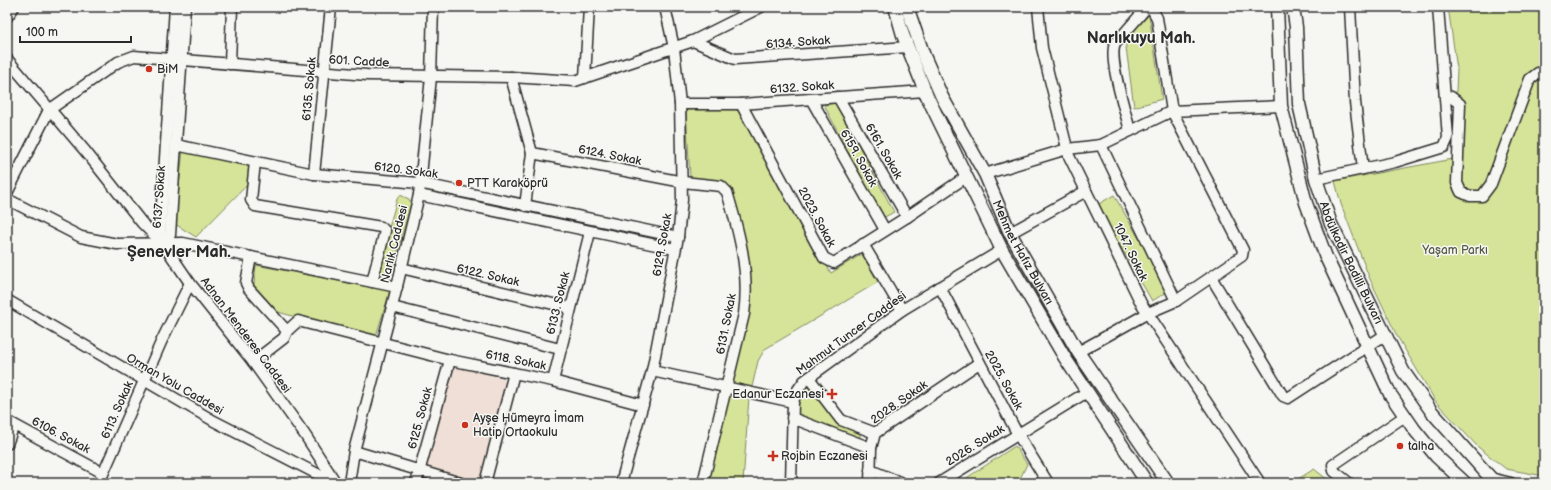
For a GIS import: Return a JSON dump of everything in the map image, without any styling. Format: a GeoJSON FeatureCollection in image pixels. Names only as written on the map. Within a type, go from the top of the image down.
{"type":"FeatureCollection","features":[{"type":"Feature","properties":{"kind":"main road","name":"Mehmet Hafız Bulvarı"},"geometry":{"type":"LineString","coordinates":[[895,7],[908,47],[925,91],[1002,250],[1087,392],[1147,483]]}},
{"type":"Feature","properties":{"kind":"main road","name":"Mehmet Hafız Bulvarı"},"geometry":{"type":"LineString","coordinates":[[907,7],[924,56],[942,97],[985,174],[1010,232],[1078,352],[1168,483]]}},
{"type":"Feature","properties":{"kind":"main road","name":"Abdülkadir Badilli Bulvarı"},"geometry":{"type":"LineString","coordinates":[[1277,7],[1281,106],[1306,203],[1326,257],[1390,394],[1436,456],[1466,483]]}},
{"type":"Feature","properties":{"kind":"main road","name":"Abdülkadir Badilli Bulvarı"},"geometry":{"type":"LineString","coordinates":[[1294,7],[1299,104],[1316,179],[1331,224],[1402,371],[1432,412],[1492,481]]}},
{"type":"Feature","properties":{"kind":"street"},"geometry":{"type":"LineString","coordinates":[[7,17],[14,7]]}},
{"type":"Feature","properties":{"kind":"street","name":"6137. Sokak"},"geometry":{"type":"LineString","coordinates":[[164,245],[170,235],[176,145],[177,60],[175,7]]}},
{"type":"Feature","properties":{"kind":"street","name":"6137. Sokak"},"geometry":{"type":"LineString","coordinates":[[164,245],[160,234],[177,60],[185,7]]}},
{"type":"Feature","properties":{"kind":"street"},"geometry":{"type":"LineString","coordinates":[[230,64],[232,7]]}},
{"type":"Feature","properties":{"kind":"street","name":"6135. Sokak"},"geometry":{"type":"LineString","coordinates":[[314,174],[323,72],[331,7]]}},
{"type":"Feature","properties":{"kind":"street","name":"Narlık Caddesi"},"geometry":{"type":"LineString","coordinates":[[349,483],[354,451],[392,307],[419,195],[419,183],[431,77],[433,7]]}},
{"type":"Feature","properties":{"kind":"street"},"geometry":{"type":"LineString","coordinates":[[585,78],[589,7]]}},
{"type":"Feature","properties":{"kind":"street","name":"6129. Sokak"},"geometry":{"type":"LineString","coordinates":[[621,483],[652,372],[678,237],[683,182],[680,104],[674,48],[665,7]]}},
{"type":"Feature","properties":{"kind":"street","name":"601. Cadde"},"geometry":{"type":"LineString","coordinates":[[7,192],[49,110],[118,62],[134,56],[323,72],[431,77],[511,77],[575,81],[693,41],[762,7]]}},
{"type":"Feature","properties":{"kind":"street","name":"1047. Sokak"},"geometry":{"type":"LineString","coordinates":[[1038,7],[1042,48],[1067,150],[1086,191],[1141,303],[1260,483]]}},
{"type":"Feature","properties":{"kind":"street"},"geometry":{"type":"LineString","coordinates":[[1130,131],[1117,80],[1112,50],[1115,44],[1147,7]]}},
{"type":"Feature","properties":{"kind":"street"},"geometry":{"type":"LineString","coordinates":[[1078,352],[1148,313],[1176,301],[1242,256],[1243,250],[1172,112],[1157,18],[1151,7]]}},
{"type":"Feature","properties":{"kind":"street"},"geometry":{"type":"LineString","coordinates":[[1350,7],[1355,102],[1363,169]]}},
{"type":"Feature","properties":{"kind":"street"},"geometry":{"type":"LineString","coordinates":[[1316,179],[1395,162],[1444,147],[1448,138],[1438,7]]}},
{"type":"Feature","properties":{"kind":"street","name":"6134. Sokak"},"geometry":{"type":"LineString","coordinates":[[693,41],[735,59],[908,47]]}},
{"type":"Feature","properties":{"kind":"street","name":"Adnan Menderes Caddesi"},"geometry":{"type":"LineString","coordinates":[[7,59],[86,152],[142,223],[164,245],[190,282],[253,362],[305,435],[335,483]]}},
{"type":"Feature","properties":{"kind":"street"},"geometry":{"type":"LineString","coordinates":[[1445,96],[1451,97],[1460,104],[1457,183],[1460,192],[1470,196],[1482,196],[1490,184],[1530,80],[1538,73],[1544,75]]}},
{"type":"Feature","properties":{"kind":"street"},"geometry":{"type":"LineString","coordinates":[[511,77],[532,154],[525,206]]}},
{"type":"Feature","properties":{"kind":"street","name":"6132. Sokak"},"geometry":{"type":"LineString","coordinates":[[680,104],[741,104],[925,91]]}},
{"type":"Feature","properties":{"kind":"street","name":"6161. Sokak"},"geometry":{"type":"LineString","coordinates":[[838,97],[907,217]]}},
{"type":"Feature","properties":{"kind":"street","name":"6159. Sokak"},"geometry":{"type":"LineString","coordinates":[[812,99],[884,230]]}},
{"type":"Feature","properties":{"kind":"street","name":"2023. Sokak"},"geometry":{"type":"LineString","coordinates":[[741,104],[824,258],[834,263],[884,230],[907,217],[966,177]]}},
{"type":"Feature","properties":{"kind":"street"},"geometry":{"type":"LineString","coordinates":[[985,174],[1067,150],[1101,145],[1172,112],[1281,106]]}},
{"type":"Feature","properties":{"kind":"street","name":"6120. Sokak"},"geometry":{"type":"LineString","coordinates":[[176,145],[314,174],[419,183],[678,237]]}},
{"type":"Feature","properties":{"kind":"street"},"geometry":{"type":"LineString","coordinates":[[1101,145],[1176,301]]}},
{"type":"Feature","properties":{"kind":"street","name":"6124. Sokak"},"geometry":{"type":"LineString","coordinates":[[532,154],[683,182]]}},
{"type":"Feature","properties":{"kind":"street"},"geometry":{"type":"LineString","coordinates":[[255,162],[251,200],[255,206],[381,228],[385,231],[372,282]]}},
{"type":"Feature","properties":{"kind":"street","name":"6131. Sokak"},"geometry":{"type":"LineString","coordinates":[[683,182],[721,186],[726,192],[741,241],[746,294],[744,314],[703,483]]}},
{"type":"Feature","properties":{"kind":"street"},"geometry":{"type":"LineString","coordinates":[[1010,232],[1086,191]]}},
{"type":"Feature","properties":{"kind":"street"},"geometry":{"type":"LineString","coordinates":[[419,195],[675,249]]}},
{"type":"Feature","properties":{"kind":"street"},"geometry":{"type":"LineString","coordinates":[[7,199],[81,237],[117,244],[164,245],[183,243],[397,287]]}},
{"type":"Feature","properties":{"kind":"street","name":"6133. Sokak"},"geometry":{"type":"LineString","coordinates":[[553,381],[590,232]]}},
{"type":"Feature","properties":{"kind":"street"},"geometry":{"type":"LineString","coordinates":[[863,244],[902,310]]}},
{"type":"Feature","properties":{"kind":"street","name":"Mahmut Tuncer Caddesi"},"geometry":{"type":"LineString","coordinates":[[791,483],[793,402],[797,391],[809,378],[902,310],[1002,250]]}},
{"type":"Feature","properties":{"kind":"street"},"geometry":{"type":"LineString","coordinates":[[251,257],[246,283],[249,289],[287,331],[284,338],[253,362]]}},
{"type":"Feature","properties":{"kind":"street","name":"6122. Sokak"},"geometry":{"type":"LineString","coordinates":[[401,268],[570,308]]}},
{"type":"Feature","properties":{"kind":"street"},"geometry":{"type":"LineString","coordinates":[[1211,277],[1283,396],[1288,398],[1384,334]]}},
{"type":"Feature","properties":{"kind":"street","name":"6113. Sokak"},"geometry":{"type":"LineString","coordinates":[[99,483],[190,282]]}},
{"type":"Feature","properties":{"kind":"street","name":"2025. Sokak"},"geometry":{"type":"LineString","coordinates":[[940,287],[1017,434],[1048,483]]}},
{"type":"Feature","properties":{"kind":"street","name":"Orman Yolu Caddesi"},"geometry":{"type":"LineString","coordinates":[[7,300],[214,421],[335,483]]}},
{"type":"Feature","properties":{"kind":"street"},"geometry":{"type":"LineString","coordinates":[[392,307],[560,349]]}},
{"type":"Feature","properties":{"kind":"street","name":"6118. Sokak"},"geometry":{"type":"LineString","coordinates":[[287,331],[298,321],[450,360],[553,381],[643,405]]}},
{"type":"Feature","properties":{"kind":"street","name":"6125. Sokak"},"geometry":{"type":"LineString","coordinates":[[416,483],[450,360]]}},
{"type":"Feature","properties":{"kind":"street","name":"2028. Sokak"},"geometry":{"type":"LineString","coordinates":[[870,483],[870,448],[875,433],[979,363]]}},
{"type":"Feature","properties":{"kind":"street"},"geometry":{"type":"LineString","coordinates":[[485,483],[514,372]]}},
{"type":"Feature","properties":{"kind":"street"},"geometry":{"type":"LineString","coordinates":[[652,372],[726,389],[793,402]]}},
{"type":"Feature","properties":{"kind":"street"},"geometry":{"type":"LineString","coordinates":[[809,378],[841,420],[875,433]]}},
{"type":"Feature","properties":{"kind":"street","name":"2026. Sokak"},"geometry":{"type":"LineString","coordinates":[[939,483],[1087,392]]}},
{"type":"Feature","properties":{"kind":"street"},"geometry":{"type":"LineString","coordinates":[[1349,483],[1334,471],[1333,465],[1405,416]]}},
{"type":"Feature","properties":{"kind":"street"},"geometry":{"type":"LineString","coordinates":[[792,418],[870,448]]}},
{"type":"Feature","properties":{"kind":"street"},"geometry":{"type":"LineString","coordinates":[[7,444],[11,423]]}},
{"type":"Feature","properties":{"kind":"street","name":"6106. Sokak"},"geometry":{"type":"LineString","coordinates":[[11,423],[103,473]]}},
{"type":"Feature","properties":{"kind":"street"},"geometry":{"type":"LineString","coordinates":[[354,451],[419,472],[461,483]]}},
{"type":"Feature","properties":{"kind":"street"},"geometry":{"type":"LineString","coordinates":[[870,470],[902,483]]}},
{"type":"Feature","properties":{"kind":"street"},"geometry":{"type":"LineString","coordinates":[[1492,481],[1511,483]]}},
{"type":"Feature","properties":{"kind":"shaded area","name":"Ayşe Hümeyra İmam Hatip Ortaokulu"},"geometry":{"type":"Polygon","coordinates":[[[453,365],[504,379],[506,384],[496,416],[491,417],[490,423],[494,427],[480,482],[474,483],[426,470],[453,365]]]}},
{"type":"Feature","properties":{"kind":"green space","name":"Yaşam Parkı"},"geometry":{"type":"Polygon","coordinates":[[[1448,7],[1544,7],[1544,476],[1506,469],[1478,447],[1436,402],[1397,336],[1369,277],[1341,204],[1335,181],[1453,159],[1457,69],[1448,7]]]}},
{"type":"Feature","properties":{"kind":"green space"},"geometry":{"type":"Polygon","coordinates":[[[1149,15],[1162,99],[1134,107],[1125,40],[1149,15]]]}},
{"type":"Feature","properties":{"kind":"green space"},"geometry":{"type":"Polygon","coordinates":[[[836,103],[894,212],[883,218],[824,105],[836,103]]]}},
{"type":"Feature","properties":{"kind":"green space"},"geometry":{"type":"Polygon","coordinates":[[[736,107],[831,273],[862,254],[878,282],[765,349],[758,361],[752,387],[732,383],[749,295],[725,183],[690,177],[686,110],[736,107]]]}},
{"type":"Feature","properties":{"kind":"green space"},"geometry":{"type":"Polygon","coordinates":[[[183,150],[253,166],[249,183],[196,237],[175,224],[183,150]]]}},
{"type":"Feature","properties":{"kind":"green space"},"geometry":{"type":"Polygon","coordinates":[[[400,195],[409,199],[411,203],[390,278],[381,276],[378,267],[397,199],[400,195]]]}},
{"type":"Feature","properties":{"kind":"green space"},"geometry":{"type":"Polygon","coordinates":[[[1114,195],[1169,291],[1152,301],[1097,205],[1114,195]]]}},
{"type":"Feature","properties":{"kind":"green space"},"geometry":{"type":"Polygon","coordinates":[[[256,265],[390,291],[375,339],[278,312],[254,285],[256,265]]]}},
{"type":"Feature","properties":{"kind":"green space"},"geometry":{"type":"Polygon","coordinates":[[[806,386],[812,389],[838,424],[860,434],[860,437],[858,439],[796,413],[800,393],[806,386]]]}},
{"type":"Feature","properties":{"kind":"green space"},"geometry":{"type":"Polygon","coordinates":[[[728,393],[749,397],[743,483],[707,483],[728,393]]]}},
{"type":"Feature","properties":{"kind":"green space"},"geometry":{"type":"Polygon","coordinates":[[[1015,446],[1027,464],[1018,483],[959,483],[1015,446]]]}},
{"type":"Feature","properties":{"kind":"green space"},"geometry":{"type":"Polygon","coordinates":[[[1314,469],[1332,483],[1292,483],[1314,469]]]}},
{"type":"Feature","properties":{"kind":"place","name":"BiM"},"geometry":{"type":"Point","coordinates":[149,69]}},
{"type":"Feature","properties":{"kind":"place","name":"PTT Karaköprü"},"geometry":{"type":"Point","coordinates":[459,183]}},
{"type":"Feature","properties":{"kind":"place","name":"Edanur Eczanesi"},"geometry":{"type":"Point","coordinates":[832,394]}},
{"type":"Feature","properties":{"kind":"place","name":"Ayşe Hümeyra İmam Hatip Ortaokulu"},"geometry":{"type":"Point","coordinates":[465,425]}},
{"type":"Feature","properties":{"kind":"place","name":"talha"},"geometry":{"type":"Point","coordinates":[1400,446]}},
{"type":"Feature","properties":{"kind":"place","name":"Rojbin Eczanesi"},"geometry":{"type":"Point","coordinates":[773,456]}},
{"type":"Feature","properties":{"kind":"district","name":"Narlıkuyu Mah."},"geometry":{"type":"Point","coordinates":[1141,37]}},
{"type":"Feature","properties":{"kind":"district","name":"Şenevler Mah."},"geometry":{"type":"Point","coordinates":[179,251]}}]}
